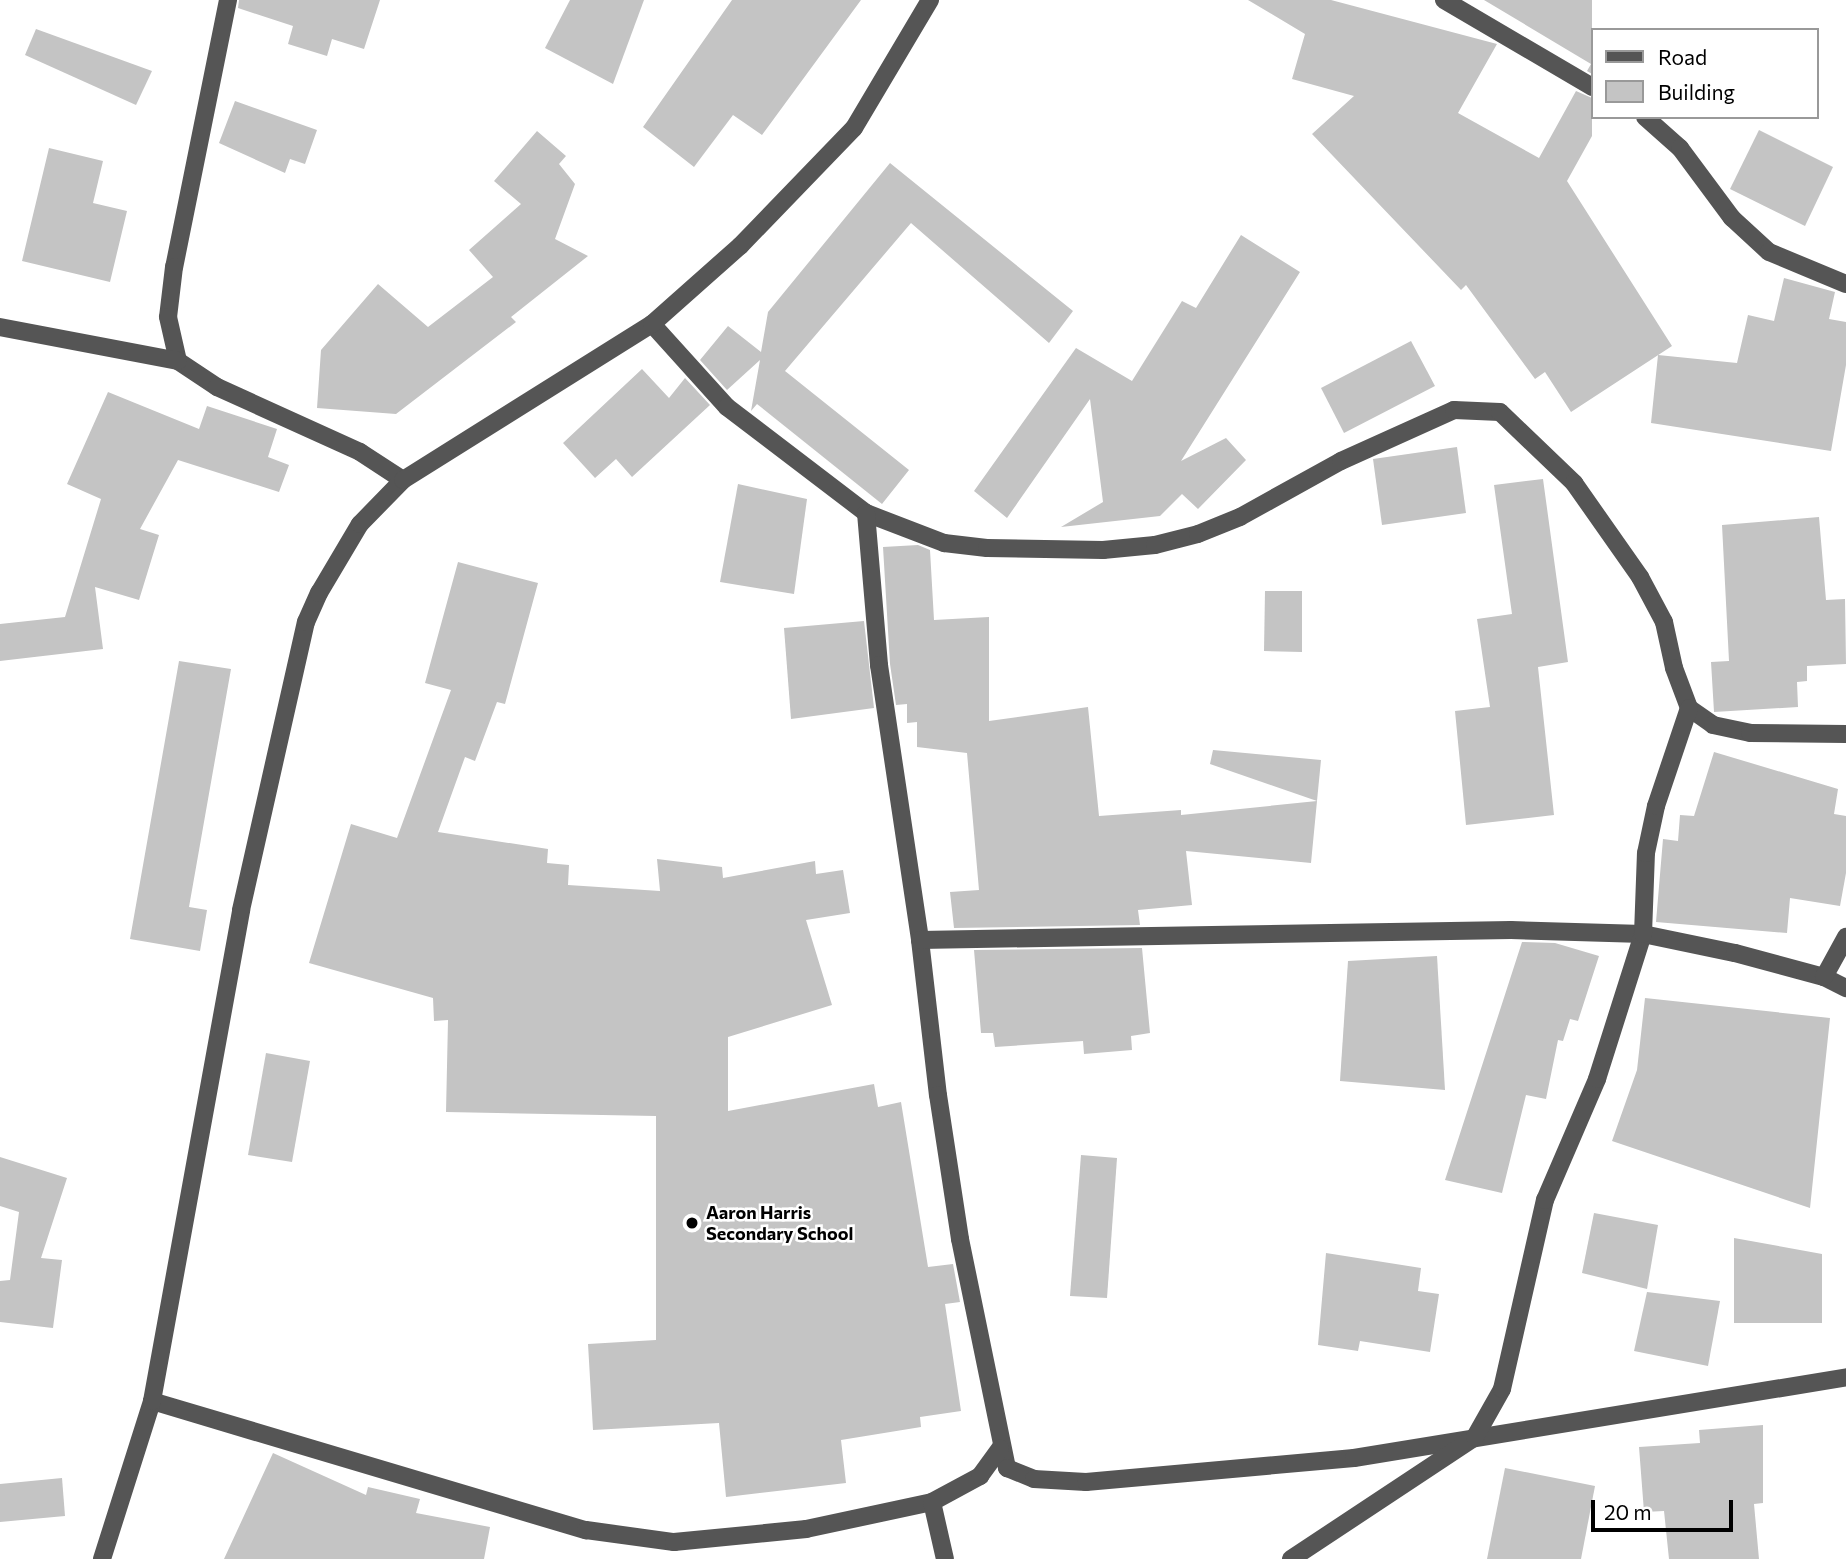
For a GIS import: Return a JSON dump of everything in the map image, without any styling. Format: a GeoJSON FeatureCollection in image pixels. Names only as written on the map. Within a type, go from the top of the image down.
{"type":"FeatureCollection","features":[{"type":"Feature","properties":{"kind":"street"},"geometry":{"type":"LineString","coordinates":[[178,361],[168,317],[173,280],[228,0]]}},
{"type":"Feature","properties":{"kind":"street"},"geometry":{"type":"LineString","coordinates":[[102,1559],[152,1401],[241,910],[306,622],[360,524],[403,480],[652,324],[740,246],[854,128],[930,0]]}},
{"type":"Feature","properties":{"kind":"street"},"geometry":{"type":"LineString","coordinates":[[1444,0],[1590,87]]}},
{"type":"Feature","properties":{"kind":"street"},"geometry":{"type":"LineString","coordinates":[[1647,119],[1680,148],[1732,218],[1769,253],[1846,284]]}},
{"type":"Feature","properties":{"kind":"street"},"geometry":{"type":"LineString","coordinates":[[652,324],[727,407],[866,513],[944,543],[987,548],[1065,551],[1155,545],[1240,517],[1340,461],[1454,410],[1500,412],[1574,483],[1640,577],[1664,622],[1674,668],[1689,708],[1713,725],[1750,733],[1846,734]]}},
{"type":"Feature","properties":{"kind":"street"},"geometry":{"type":"LineString","coordinates":[[0,327],[178,361],[217,387],[360,452],[403,480]]}},
{"type":"Feature","properties":{"kind":"street"},"geometry":{"type":"LineString","coordinates":[[866,513],[879,665],[920,940],[958,1226],[1000,1448],[1007,1468],[1034,1479],[1086,1482],[1354,1458],[1846,1377]]}},
{"type":"Feature","properties":{"kind":"street"},"geometry":{"type":"LineString","coordinates":[[1291,1559],[1475,1437],[1502,1389],[1545,1200],[1597,1079],[1643,934],[1646,853],[1656,806],[1689,708]]}},
{"type":"Feature","properties":{"kind":"street"},"geometry":{"type":"LineString","coordinates":[[920,940],[1511,930],[1643,934],[1824,977],[1846,988]]}},
{"type":"Feature","properties":{"kind":"street"},"geometry":{"type":"LineString","coordinates":[[1824,977],[1846,937]]}},
{"type":"Feature","properties":{"kind":"street"},"geometry":{"type":"LineString","coordinates":[[152,1401],[586,1530],[674,1542],[806,1529],[933,1502],[980,1476],[1000,1448]]}},
{"type":"Feature","properties":{"kind":"street"},"geometry":{"type":"LineString","coordinates":[[933,1502],[944,1559]]}},
{"type":"Feature","properties":{"kind":"building"},"geometry":{"type":"Polygon","coordinates":[[[239,0],[380,0],[364,49],[332,39],[327,56],[288,44],[293,26],[238,8],[239,0]]]}},
{"type":"Feature","properties":{"kind":"building"},"geometry":{"type":"Polygon","coordinates":[[[570,0],[644,0],[613,84],[545,48],[570,0]]]}},
{"type":"Feature","properties":{"kind":"building"},"geometry":{"type":"Polygon","coordinates":[[[732,0],[861,0],[762,135],[733,115],[694,167],[643,127],[732,0]]]}},
{"type":"Feature","properties":{"kind":"building"},"geometry":{"type":"Polygon","coordinates":[[[1248,0],[1331,0],[1497,44],[1458,113],[1539,158],[1576,91],[1590,97],[1592,136],[1567,181],[1672,346],[1571,412],[1545,372],[1535,379],[1466,285],[1461,290],[1312,134],[1354,96],[1292,79],[1305,34],[1248,0]]]}},
{"type":"Feature","properties":{"kind":"building"},"geometry":{"type":"Polygon","coordinates":[[[1484,0],[1592,0],[1590,63],[1484,0]]]}},
{"type":"Feature","properties":{"kind":"building"},"geometry":{"type":"Polygon","coordinates":[[[36,29],[152,71],[136,105],[25,55],[36,29]]]}},
{"type":"Feature","properties":{"kind":"building"},"geometry":{"type":"Polygon","coordinates":[[[235,101],[317,130],[305,164],[290,159],[285,173],[219,143],[235,101]]]}},
{"type":"Feature","properties":{"kind":"building"},"geometry":{"type":"Polygon","coordinates":[[[1759,130],[1833,167],[1805,226],[1730,189],[1759,130]]]}},
{"type":"Feature","properties":{"kind":"building"},"geometry":{"type":"Polygon","coordinates":[[[537,131],[566,156],[559,164],[575,184],[555,239],[588,256],[511,317],[516,322],[396,414],[317,408],[321,350],[378,284],[428,327],[493,277],[469,250],[521,204],[494,181],[537,131]]]}},
{"type":"Feature","properties":{"kind":"building"},"geometry":{"type":"Polygon","coordinates":[[[49,148],[103,161],[93,203],[127,211],[110,282],[22,261],[49,148]]]}},
{"type":"Feature","properties":{"kind":"building"},"geometry":{"type":"Polygon","coordinates":[[[890,163],[1073,311],[1049,343],[911,223],[785,371],[909,470],[882,504],[757,404],[751,411],[760,360],[727,390],[700,360],[728,326],[761,352],[768,312],[890,163]]]}},
{"type":"Feature","properties":{"kind":"building"},"geometry":{"type":"Polygon","coordinates":[[[1241,235],[1300,272],[1181,461],[1226,438],[1246,460],[1198,509],[1182,494],[1160,516],[1061,527],[1103,502],[1090,399],[1007,518],[974,491],[1076,348],[1132,381],[1182,301],[1196,308],[1241,235]]]}},
{"type":"Feature","properties":{"kind":"building"},"geometry":{"type":"Polygon","coordinates":[[[1784,278],[1835,292],[1829,319],[1846,322],[1846,365],[1831,451],[1651,423],[1658,355],[1737,363],[1748,315],[1774,321],[1784,278]]]}},
{"type":"Feature","properties":{"kind":"building"},"geometry":{"type":"Polygon","coordinates":[[[1411,341],[1435,386],[1344,433],[1321,388],[1411,341]]]}},
{"type":"Feature","properties":{"kind":"building"},"geometry":{"type":"Polygon","coordinates":[[[642,369],[669,398],[685,378],[710,405],[632,477],[616,459],[595,478],[563,443],[642,369]]]}},
{"type":"Feature","properties":{"kind":"building"},"geometry":{"type":"Polygon","coordinates":[[[108,392],[199,429],[207,406],[277,429],[268,457],[289,465],[279,492],[178,460],[140,529],[159,535],[139,600],[95,587],[103,649],[0,661],[0,624],[65,617],[101,499],[67,484],[108,392]]]}},
{"type":"Feature","properties":{"kind":"building"},"geometry":{"type":"Polygon","coordinates":[[[1457,447],[1466,513],[1382,525],[1373,459],[1457,447]]]}},
{"type":"Feature","properties":{"kind":"building"},"geometry":{"type":"Polygon","coordinates":[[[1543,479],[1568,662],[1538,667],[1554,815],[1466,825],[1455,711],[1490,707],[1477,619],[1512,614],[1494,485],[1543,479]]]}},
{"type":"Feature","properties":{"kind":"building"},"geometry":{"type":"Polygon","coordinates":[[[738,484],[807,499],[794,594],[720,582],[738,484]]]}},
{"type":"Feature","properties":{"kind":"building"},"geometry":{"type":"Polygon","coordinates":[[[1819,517],[1826,600],[1845,599],[1846,664],[1807,666],[1807,681],[1797,682],[1798,707],[1714,712],[1711,662],[1729,661],[1722,525],[1819,517]]]}},
{"type":"Feature","properties":{"kind":"building"},"geometry":{"type":"Polygon","coordinates":[[[918,545],[930,550],[934,620],[989,617],[989,721],[1088,707],[1099,816],[1181,810],[1181,815],[1317,801],[1311,863],[1186,851],[1192,905],[1138,910],[1140,925],[954,928],[950,892],[979,890],[967,753],[917,747],[917,722],[907,723],[907,704],[896,705],[890,664],[883,547],[918,545]]]}},
{"type":"Feature","properties":{"kind":"building"},"geometry":{"type":"Polygon","coordinates":[[[458,562],[538,583],[505,704],[497,702],[475,761],[465,757],[438,832],[548,849],[547,863],[569,865],[568,885],[660,891],[657,859],[722,867],[723,878],[815,861],[816,874],[843,870],[850,913],[806,920],[832,1005],[728,1037],[728,1111],[874,1084],[878,1107],[901,1102],[928,1267],[953,1264],[960,1302],[945,1304],[961,1411],[920,1417],[921,1427],[841,1440],[846,1483],[726,1497],[719,1423],[593,1430],[588,1344],[656,1340],[656,1116],[446,1112],[448,1020],[434,1021],[433,998],[309,963],[351,824],[397,838],[451,690],[425,683],[458,562]]]}},
{"type":"Feature","properties":{"kind":"building"},"geometry":{"type":"Polygon","coordinates":[[[1265,591],[1302,591],[1302,652],[1264,651],[1265,591]]]}},
{"type":"Feature","properties":{"kind":"building"},"geometry":{"type":"Polygon","coordinates":[[[864,621],[874,708],[791,719],[784,628],[864,621]]]}},
{"type":"Feature","properties":{"kind":"building"},"geometry":{"type":"Polygon","coordinates":[[[179,661],[231,669],[189,907],[207,910],[200,951],[130,939],[179,661]]]}},
{"type":"Feature","properties":{"kind":"building"},"geometry":{"type":"Polygon","coordinates":[[[1213,750],[1321,760],[1317,801],[1210,764],[1213,750]]]}},
{"type":"Feature","properties":{"kind":"building"},"geometry":{"type":"Polygon","coordinates":[[[1714,752],[1838,789],[1834,814],[1846,816],[1846,873],[1840,906],[1790,898],[1787,933],[1656,922],[1663,839],[1678,841],[1680,815],[1694,816],[1714,752]]]}},
{"type":"Feature","properties":{"kind":"building"},"geometry":{"type":"Polygon","coordinates":[[[1522,942],[1555,943],[1599,956],[1578,1021],[1570,1019],[1563,1041],[1558,1040],[1546,1099],[1526,1095],[1502,1193],[1445,1180],[1522,942]]]}},
{"type":"Feature","properties":{"kind":"building"},"geometry":{"type":"Polygon","coordinates":[[[1142,948],[1150,1033],[1131,1036],[1132,1050],[1084,1054],[1083,1041],[995,1047],[993,1033],[981,1033],[974,950],[1142,948]]]}},
{"type":"Feature","properties":{"kind":"building"},"geometry":{"type":"Polygon","coordinates":[[[1437,956],[1445,1090],[1340,1081],[1348,961],[1437,956]]]}},
{"type":"Feature","properties":{"kind":"building"},"geometry":{"type":"Polygon","coordinates":[[[1645,998],[1830,1018],[1810,1208],[1612,1141],[1637,1070],[1645,998]]]}},
{"type":"Feature","properties":{"kind":"building"},"geometry":{"type":"Polygon","coordinates":[[[266,1053],[310,1061],[292,1162],[248,1155],[266,1053]]]}},
{"type":"Feature","properties":{"kind":"building"},"geometry":{"type":"Polygon","coordinates":[[[1081,1155],[1117,1158],[1107,1298],[1070,1296],[1081,1155]]]}},
{"type":"Feature","properties":{"kind":"building"},"geometry":{"type":"Polygon","coordinates":[[[0,1157],[67,1178],[41,1258],[62,1260],[53,1328],[0,1322],[0,1281],[10,1280],[19,1212],[0,1206],[0,1157]]]}},
{"type":"Feature","properties":{"kind":"building"},"geometry":{"type":"Polygon","coordinates":[[[1594,1213],[1658,1225],[1647,1289],[1582,1273],[1594,1213]]]}},
{"type":"Feature","properties":{"kind":"building"},"geometry":{"type":"Polygon","coordinates":[[[1734,1238],[1822,1254],[1822,1323],[1734,1323],[1734,1238]]]}},
{"type":"Feature","properties":{"kind":"building"},"geometry":{"type":"Polygon","coordinates":[[[1326,1253],[1421,1268],[1418,1291],[1439,1294],[1430,1352],[1360,1341],[1358,1351],[1318,1345],[1326,1253]]]}},
{"type":"Feature","properties":{"kind":"building"},"geometry":{"type":"Polygon","coordinates":[[[1647,1292],[1720,1301],[1708,1366],[1634,1351],[1647,1292]]]}},
{"type":"Feature","properties":{"kind":"building"},"geometry":{"type":"Polygon","coordinates":[[[1763,1425],[1763,1503],[1754,1504],[1759,1559],[1669,1559],[1664,1511],[1644,1512],[1639,1447],[1700,1443],[1699,1430],[1763,1425]]]}},
{"type":"Feature","properties":{"kind":"building"},"geometry":{"type":"Polygon","coordinates":[[[273,1453],[366,1495],[368,1487],[420,1499],[416,1513],[490,1527],[484,1559],[224,1559],[273,1453]]]}},
{"type":"Feature","properties":{"kind":"building"},"geometry":{"type":"Polygon","coordinates":[[[1505,1468],[1595,1486],[1581,1559],[1487,1559],[1505,1468]]]}},
{"type":"Feature","properties":{"kind":"building"},"geometry":{"type":"Polygon","coordinates":[[[62,1478],[65,1516],[0,1522],[0,1484],[62,1478]]]}},
{"type":"Feature","properties":{"kind":"place","name":"Aaron Harris Secondary School"},"geometry":{"type":"Point","coordinates":[692,1223]}}]}
